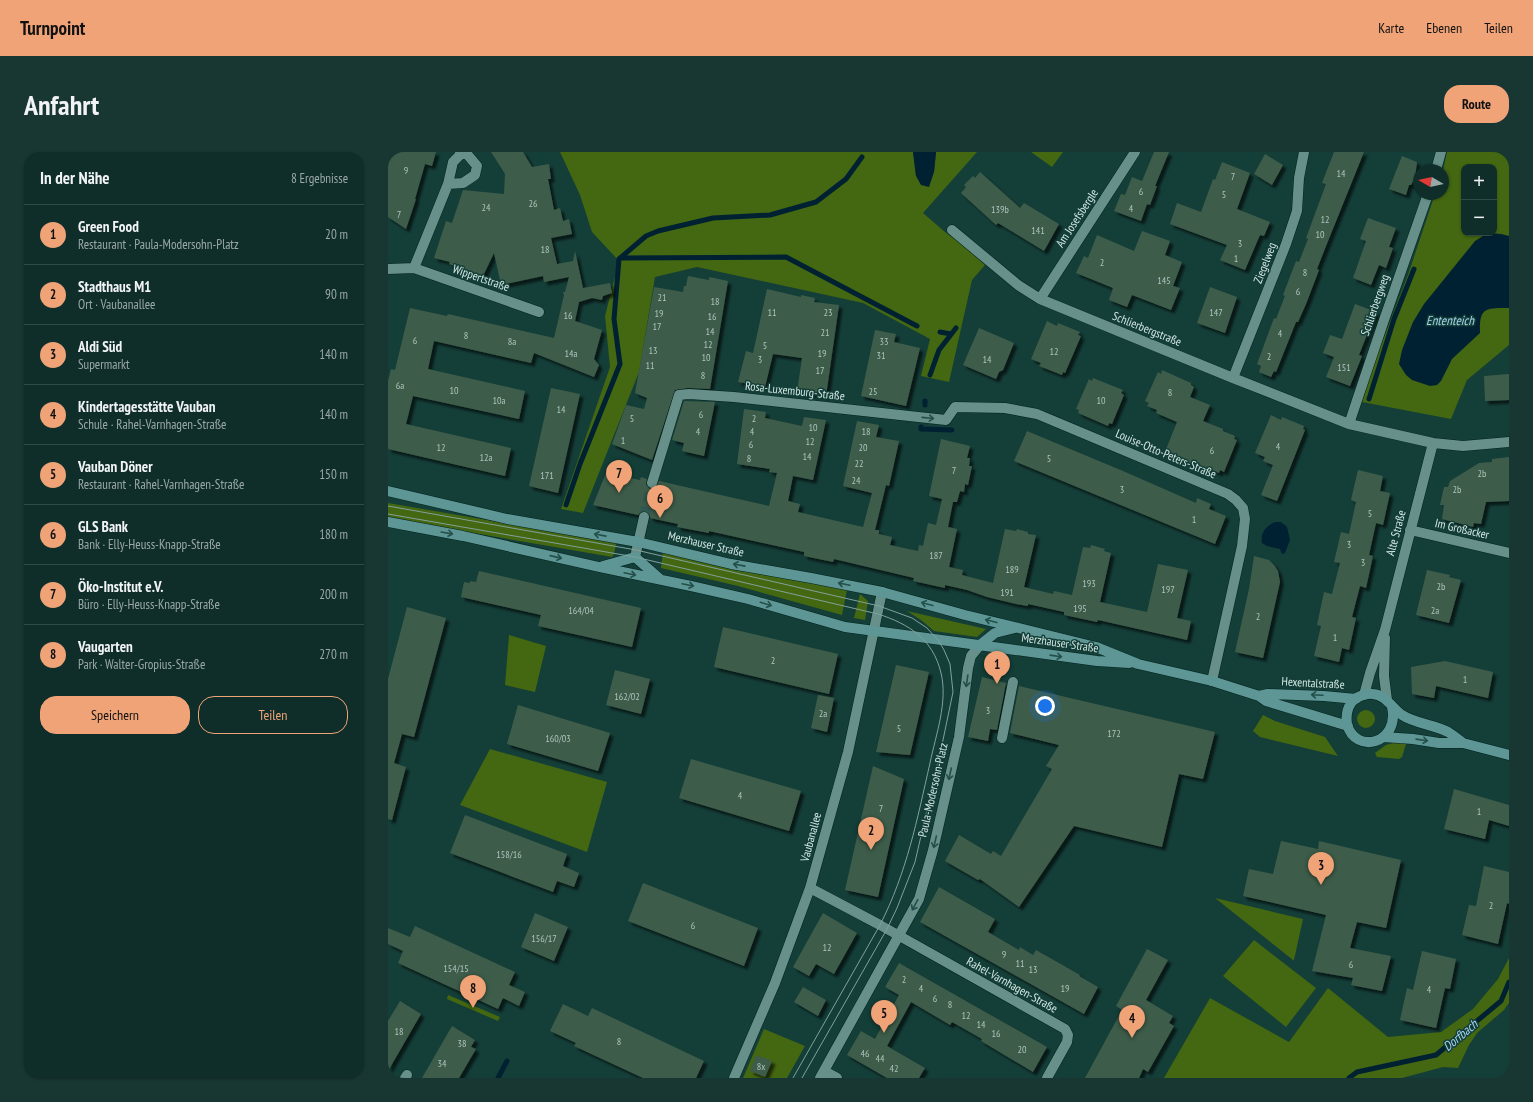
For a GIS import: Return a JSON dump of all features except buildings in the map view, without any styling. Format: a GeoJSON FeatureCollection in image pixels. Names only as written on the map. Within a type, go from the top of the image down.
{"type":"FeatureCollection","features":[{"type":"Feature","properties":{"kind":"main road","name":"Merzhauser Straße"},"geometry":{"type":"LineString","coordinates":[[388,491],[508,519],[638,542],[731,564],[882,592],[1017,628],[1096,647],[1138,664]]}},
{"type":"Feature","properties":{"kind":"main road","name":"Merzhauser Straße"},"geometry":{"type":"LineString","coordinates":[[388,522],[463,536],[748,599],[845,627],[1097,661],[1138,664],[1212,681],[1264,697]]}},
{"type":"Feature","properties":{"kind":"main road"},"geometry":{"type":"LineString","coordinates":[[599,567],[635,557],[662,580]]}},
{"type":"Feature","properties":{"kind":"main road","name":"Merzhauser Straße"},"geometry":{"type":"LineString","coordinates":[[980,646],[995,633],[1017,628]]}},
{"type":"Feature","properties":{"kind":"main road","name":"Hexentalstraße"},"geometry":{"type":"LineString","coordinates":[[1264,697],[1360,697],[1374,694],[1402,715],[1416,722],[1448,732],[1463,743]]}},
{"type":"Feature","properties":{"kind":"main road","name":"Hexentalstraße"},"geometry":{"type":"LineString","coordinates":[[1264,697],[1348,726]]}},
{"type":"Feature","properties":{"kind":"main road","name":"Hexentalstraße"},"geometry":{"type":"LineString","coordinates":[[1360,697],[1352,701],[1348,708],[1346,720],[1350,732],[1355,737],[1363,741],[1375,741],[1383,738],[1413,739],[1439,743],[1463,743],[1509,755]]}},
{"type":"Feature","properties":{"kind":"main road"},"geometry":{"type":"LineString","coordinates":[[1383,738],[1392,726],[1394,715],[1389,704]]}},
{"type":"Feature","properties":{"kind":"street","name":"Am Josefsbergle"},"geometry":{"type":"LineString","coordinates":[[1040,299],[1135,152]]}},
{"type":"Feature","properties":{"kind":"street","name":"Ziegelweg"},"geometry":{"type":"LineString","coordinates":[[1233,378],[1286,244],[1297,211],[1299,178],[1304,152]]}},
{"type":"Feature","properties":{"kind":"street"},"geometry":{"type":"LineString","coordinates":[[1438,164],[1441,152]]}},
{"type":"Feature","properties":{"kind":"street"},"geometry":{"type":"LineString","coordinates":[[414,268],[448,184],[453,162],[460,153],[467,154],[477,166],[475,175],[464,183],[448,184]]}},
{"type":"Feature","properties":{"kind":"street","name":"Schlierbergweg"},"geometry":{"type":"LineString","coordinates":[[1349,424],[1426,200]]}},
{"type":"Feature","properties":{"kind":"street","name":"Schlierbergstraße"},"geometry":{"type":"LineString","coordinates":[[952,230],[1018,285],[1040,299],[1349,424]]}},
{"type":"Feature","properties":{"kind":"street","name":"Wippertstraße"},"geometry":{"type":"LineString","coordinates":[[388,269],[414,268],[539,312]]}},
{"type":"Feature","properties":{"kind":"street","name":"Rosa-Luxemburg-Straße"},"geometry":{"type":"LineString","coordinates":[[652,483],[679,395],[688,394],[737,398],[909,416]]}},
{"type":"Feature","properties":{"kind":"street","name":"Louise-Otto-Peters-Straße"},"geometry":{"type":"LineString","coordinates":[[909,416],[946,420],[955,407],[1005,408],[1032,412],[1228,494],[1236,500],[1243,508],[1245,519],[1244,532],[1212,681]]}},
{"type":"Feature","properties":{"kind":"street"},"geometry":{"type":"LineString","coordinates":[[1349,424],[1433,443],[1463,446],[1509,442]]}},
{"type":"Feature","properties":{"kind":"street","name":"Alte Straße"},"geometry":{"type":"LineString","coordinates":[[1360,697],[1385,630],[1433,443]]}},
{"type":"Feature","properties":{"kind":"street"},"geometry":{"type":"LineString","coordinates":[[635,557],[644,517]]}},
{"type":"Feature","properties":{"kind":"street","name":"Im Großacker"},"geometry":{"type":"LineString","coordinates":[[1410,530],[1509,553]]}},
{"type":"Feature","properties":{"kind":"street","name":"Vaubanallee"},"geometry":{"type":"LineString","coordinates":[[734,1078],[775,983],[810,888],[848,752],[882,592]]}},
{"type":"Feature","properties":{"kind":"street","name":"Alte Straße"},"geometry":{"type":"LineString","coordinates":[[1385,630],[1384,676],[1389,704]]}},
{"type":"Feature","properties":{"kind":"street","name":"Paula-Modersohn-Platz"},"geometry":{"type":"LineString","coordinates":[[898,936],[919,899],[929,864],[959,736],[968,668],[971,656],[980,646]]}},
{"type":"Feature","properties":{"kind":"street"},"geometry":{"type":"LineString","coordinates":[[1002,738],[1013,682]]}},
{"type":"Feature","properties":{"kind":"street","name":"Rahel-Varnhagen-Straße"},"geometry":{"type":"LineString","coordinates":[[810,888],[1065,1029],[1068,1035],[1067,1042],[1047,1078]]}},
{"type":"Feature","properties":{"kind":"street"},"geometry":{"type":"LineString","coordinates":[[837,1078],[822,1074],[898,936]]}},
{"type":"Feature","properties":{"kind":"green space"},"geometry":{"type":"Polygon","coordinates":[[[560,152],[913,152],[916,176],[934,172],[936,152],[977,152],[923,213],[985,265],[972,280],[949,382],[921,376],[930,339],[863,303],[697,267],[655,277],[639,372],[583,513],[561,509],[610,367],[605,316],[619,261],[592,232],[580,195],[560,152]]]}},
{"type":"Feature","properties":{"kind":"green space"},"geometry":{"type":"Polygon","coordinates":[[[1031,152],[1063,152],[1052,167],[1031,152]]]}},
{"type":"Feature","properties":{"kind":"green space"},"geometry":{"type":"Polygon","coordinates":[[[1447,152],[1509,152],[1509,345],[1467,380],[1451,419],[1362,402],[1376,358],[1409,272],[1433,200],[1449,200],[1449,164],[1444,164],[1447,152]]]}},
{"type":"Feature","properties":{"kind":"green space"},"geometry":{"type":"Polygon","coordinates":[[[388,503],[614,542],[616,544],[614,554],[612,557],[388,518],[388,503]]]}},
{"type":"Feature","properties":{"kind":"green space"},"geometry":{"type":"Polygon","coordinates":[[[663,552],[847,590],[842,615],[738,586],[661,568],[663,552]]]}},
{"type":"Feature","properties":{"kind":"green space"},"geometry":{"type":"Polygon","coordinates":[[[860,594],[868,601],[865,620],[854,618],[860,594]]]}},
{"type":"Feature","properties":{"kind":"green space"},"geometry":{"type":"Polygon","coordinates":[[[907,611],[986,629],[977,637],[934,631],[907,611]]]}},
{"type":"Feature","properties":{"kind":"green space"},"geometry":{"type":"Polygon","coordinates":[[[509,635],[546,646],[535,692],[505,685],[509,635]]]}},
{"type":"Feature","properties":{"kind":"green space"},"geometry":{"type":"Polygon","coordinates":[[[1366,710],[1372,713],[1375,719],[1372,725],[1366,728],[1360,725],[1357,719],[1360,713],[1366,710]]]}},
{"type":"Feature","properties":{"kind":"green space"},"geometry":{"type":"Polygon","coordinates":[[[1263,715],[1275,721],[1325,737],[1338,756],[1260,737],[1253,731],[1263,715]]]}},
{"type":"Feature","properties":{"kind":"green space"},"geometry":{"type":"Polygon","coordinates":[[[1397,742],[1406,744],[1402,757],[1399,759],[1377,757],[1375,753],[1386,745],[1397,742]]]}},
{"type":"Feature","properties":{"kind":"green space"},"geometry":{"type":"Polygon","coordinates":[[[490,749],[607,782],[587,852],[460,805],[490,749]]]}},
{"type":"Feature","properties":{"kind":"green space"},"geometry":{"type":"Polygon","coordinates":[[[1215,898],[1303,919],[1294,960],[1293,960],[1215,898]]]}},
{"type":"Feature","properties":{"kind":"green space"},"geometry":{"type":"Polygon","coordinates":[[[1254,940],[1316,988],[1286,1027],[1223,976],[1254,940]]]}},
{"type":"Feature","properties":{"kind":"green space"},"geometry":{"type":"Polygon","coordinates":[[[1509,958],[1509,1003],[1504,1010],[1477,1033],[1469,1045],[1458,1068],[1443,1067],[1402,1078],[1164,1078],[1210,998],[1289,1042],[1328,988],[1388,1037],[1441,1032],[1473,1009],[1498,979],[1509,958]]]}},
{"type":"Feature","properties":{"kind":"green space"},"geometry":{"type":"Polygon","coordinates":[[[448,995],[500,1017],[498,1021],[447,999],[448,995]]]}},
{"type":"Feature","properties":{"kind":"green space"},"geometry":{"type":"Polygon","coordinates":[[[764,1029],[805,1046],[787,1078],[743,1078],[764,1029]]]}},
{"type":"Feature","properties":{"kind":"water"},"geometry":{"type":"Polygon","coordinates":[[[913,152],[936,152],[934,172],[929,187],[921,185],[916,176],[913,152]]]}},
{"type":"Feature","properties":{"kind":"water","name":"Ententeich"},"geometry":{"type":"Polygon","coordinates":[[[1497,234],[1509,236],[1509,308],[1489,309],[1483,314],[1480,324],[1480,333],[1452,359],[1441,381],[1437,385],[1430,386],[1412,380],[1406,375],[1399,364],[1402,350],[1413,322],[1424,304],[1475,241],[1483,236],[1497,236],[1497,234]]]}},
{"type":"Feature","properties":{"kind":"water"},"geometry":{"type":"Polygon","coordinates":[[[1275,522],[1281,522],[1287,527],[1290,540],[1285,553],[1282,554],[1280,549],[1267,546],[1262,543],[1264,530],[1275,522]]]}},
{"type":"Feature","properties":{"kind":"waterway"},"geometry":{"type":"LineString","coordinates":[[566,505],[580,464],[620,364],[614,319],[619,259],[646,236],[658,231],[713,218],[770,215],[816,202],[846,179],[862,157]]}},
{"type":"Feature","properties":{"kind":"waterway"},"geometry":{"type":"LineString","coordinates":[[621,258],[786,257],[917,326]]}},
{"type":"Feature","properties":{"kind":"waterway"},"geometry":{"type":"LineString","coordinates":[[1369,399],[1394,319],[1414,269]]}},
{"type":"Feature","properties":{"kind":"waterway"},"geometry":{"type":"LineString","coordinates":[[930,375],[939,350],[956,328]]}},
{"type":"Feature","properties":{"kind":"waterway"},"geometry":{"type":"LineString","coordinates":[[940,332],[951,334]]}},
{"type":"Feature","properties":{"kind":"waterway"},"geometry":{"type":"LineString","coordinates":[[921,427],[921,429],[952,430]]}},
{"type":"Feature","properties":{"kind":"waterway","name":"Dorfbach"},"geometry":{"type":"LineString","coordinates":[[1349,1078],[1357,1072],[1436,1055],[1501,1001],[1509,982]]}},
{"type":"Feature","properties":{"kind":"waterway"},"geometry":{"type":"LineString","coordinates":[[498,1078],[507,1061]]}},
{"type":"Feature","properties":{"kind":"tunnel"},"geometry":{"type":"LineString","coordinates":[[644,517],[652,483]]}},
{"type":"Feature","properties":{"kind":"tram line"},"geometry":{"type":"LineString","coordinates":[[388,506],[636,550],[879,606],[912,618],[927,628],[938,640],[950,664],[953,692],[915,862],[887,929],[802,1078]]}},
{"type":"Feature","properties":{"kind":"tram line"},"geometry":{"type":"LineString","coordinates":[[388,514],[635,557],[878,614],[909,628],[926,642],[937,661],[941,673],[943,695],[938,729],[910,846],[897,885],[880,925],[793,1078]]}},
{"type":"Feature","properties":{"kind":"place","name":"Öko-Institut e.V."},"geometry":{"type":"Point","coordinates":[619,493]}},
{"type":"Feature","properties":{"kind":"place","name":"GLS Bank"},"geometry":{"type":"Point","coordinates":[660,518]}},
{"type":"Feature","properties":{"kind":"place","name":"Green Food"},"geometry":{"type":"Point","coordinates":[997,684]}},
{"type":"Feature","properties":{"kind":"place","name":"Stadthaus M1"},"geometry":{"type":"Point","coordinates":[871,850]}},
{"type":"Feature","properties":{"kind":"place","name":"Aldi Süd"},"geometry":{"type":"Point","coordinates":[1321,885]}},
{"type":"Feature","properties":{"kind":"place","name":"Vaugarten"},"geometry":{"type":"Point","coordinates":[473,1008]}},
{"type":"Feature","properties":{"kind":"place","name":"Vauban Döner"},"geometry":{"type":"Point","coordinates":[884,1033]}},
{"type":"Feature","properties":{"kind":"place","name":"Kindertagesstätte Vauban"},"geometry":{"type":"Point","coordinates":[1132,1038]}}]}
